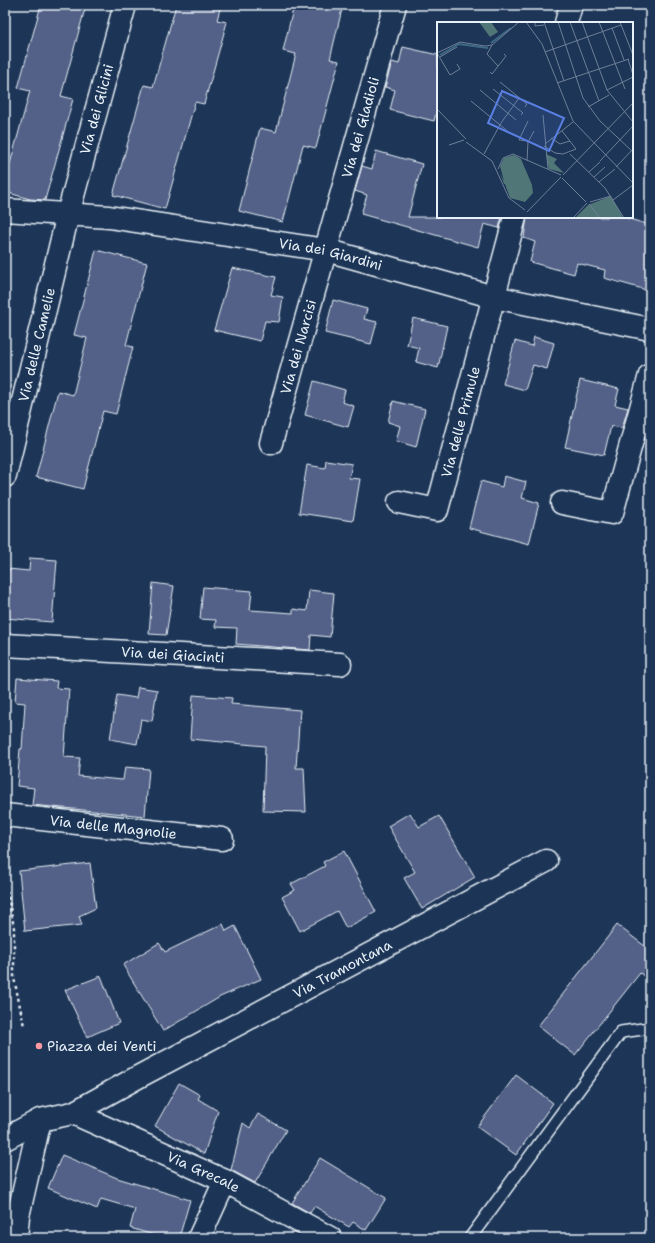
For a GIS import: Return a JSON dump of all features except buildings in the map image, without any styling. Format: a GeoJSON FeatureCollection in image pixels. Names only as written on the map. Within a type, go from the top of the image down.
{"type":"FeatureCollection","features":[{"type":"Feature","properties":{"kind":"street","name":"Via dei Glicini"},"geometry":{"type":"LineString","coordinates":[[68,214],[125,5]]}},
{"type":"Feature","properties":{"kind":"street","name":"Via dei Gladioli"},"geometry":{"type":"LineString","coordinates":[[326,250],[395,5]]}},
{"type":"Feature","properties":{"kind":"street"},"geometry":{"type":"LineString","coordinates":[[566,22],[571,5]]}},
{"type":"Feature","properties":{"kind":"street","name":"Via dei Giardini"},"geometry":{"type":"LineString","coordinates":[[5,210],[109,217],[326,250],[494,296],[650,329]]}},
{"type":"Feature","properties":{"kind":"street","name":"Via delle Camelie"},"geometry":{"type":"LineString","coordinates":[[5,476],[68,214]]}},
{"type":"Feature","properties":{"kind":"street"},"geometry":{"type":"LineString","coordinates":[[494,296],[515,218]]}},
{"type":"Feature","properties":{"kind":"street","name":"Via dei Narcisi"},"geometry":{"type":"LineString","coordinates":[[271,443],[326,250]]}},
{"type":"Feature","properties":{"kind":"street","name":"Via delle Primule"},"geometry":{"type":"LineString","coordinates":[[399,502],[437,510],[494,296]]}},
{"type":"Feature","properties":{"kind":"street"},"geometry":{"type":"LineString","coordinates":[[562,503],[612,513],[650,375]]}},
{"type":"Feature","properties":{"kind":"street","name":"Via dei Giacinti"},"geometry":{"type":"LineString","coordinates":[[5,646],[340,664]]}},
{"type":"Feature","properties":{"kind":"street","name":"Via delle Magnolie"},"geometry":{"type":"LineString","coordinates":[[6,813],[222,839]]}},
{"type":"Feature","properties":{"kind":"street","name":"Via Tramontana"},"geometry":{"type":"LineString","coordinates":[[73,1114],[138,1076],[546,861]]}},
{"type":"Feature","properties":{"kind":"street"},"geometry":{"type":"LineString","coordinates":[[5,1139],[40,1120],[73,1114]]}},
{"type":"Feature","properties":{"kind":"street","name":"Via Grecale"},"geometry":{"type":"LineString","coordinates":[[73,1114],[225,1181],[330,1238]]}},
{"type":"Feature","properties":{"kind":"street"},"geometry":{"type":"LineString","coordinates":[[16,1238],[18,1216],[40,1120]]}},
{"type":"Feature","properties":{"kind":"street"},"geometry":{"type":"LineString","coordinates":[[199,1238],[225,1181]]}},
{"type":"Feature","properties":{"kind":"lane"},"geometry":{"type":"LineString","coordinates":[[470,1238],[621,1032],[650,1028]]}},
{"type":"Feature","properties":{"kind":"path"},"geometry":{"type":"LineString","coordinates":[[5,879],[14,928],[14,978],[24,1026]]}},
{"type":"Feature","properties":{"kind":"place","name":"Piazza dei Venti"},"geometry":{"type":"Point","coordinates":[39,1046]}}]}
